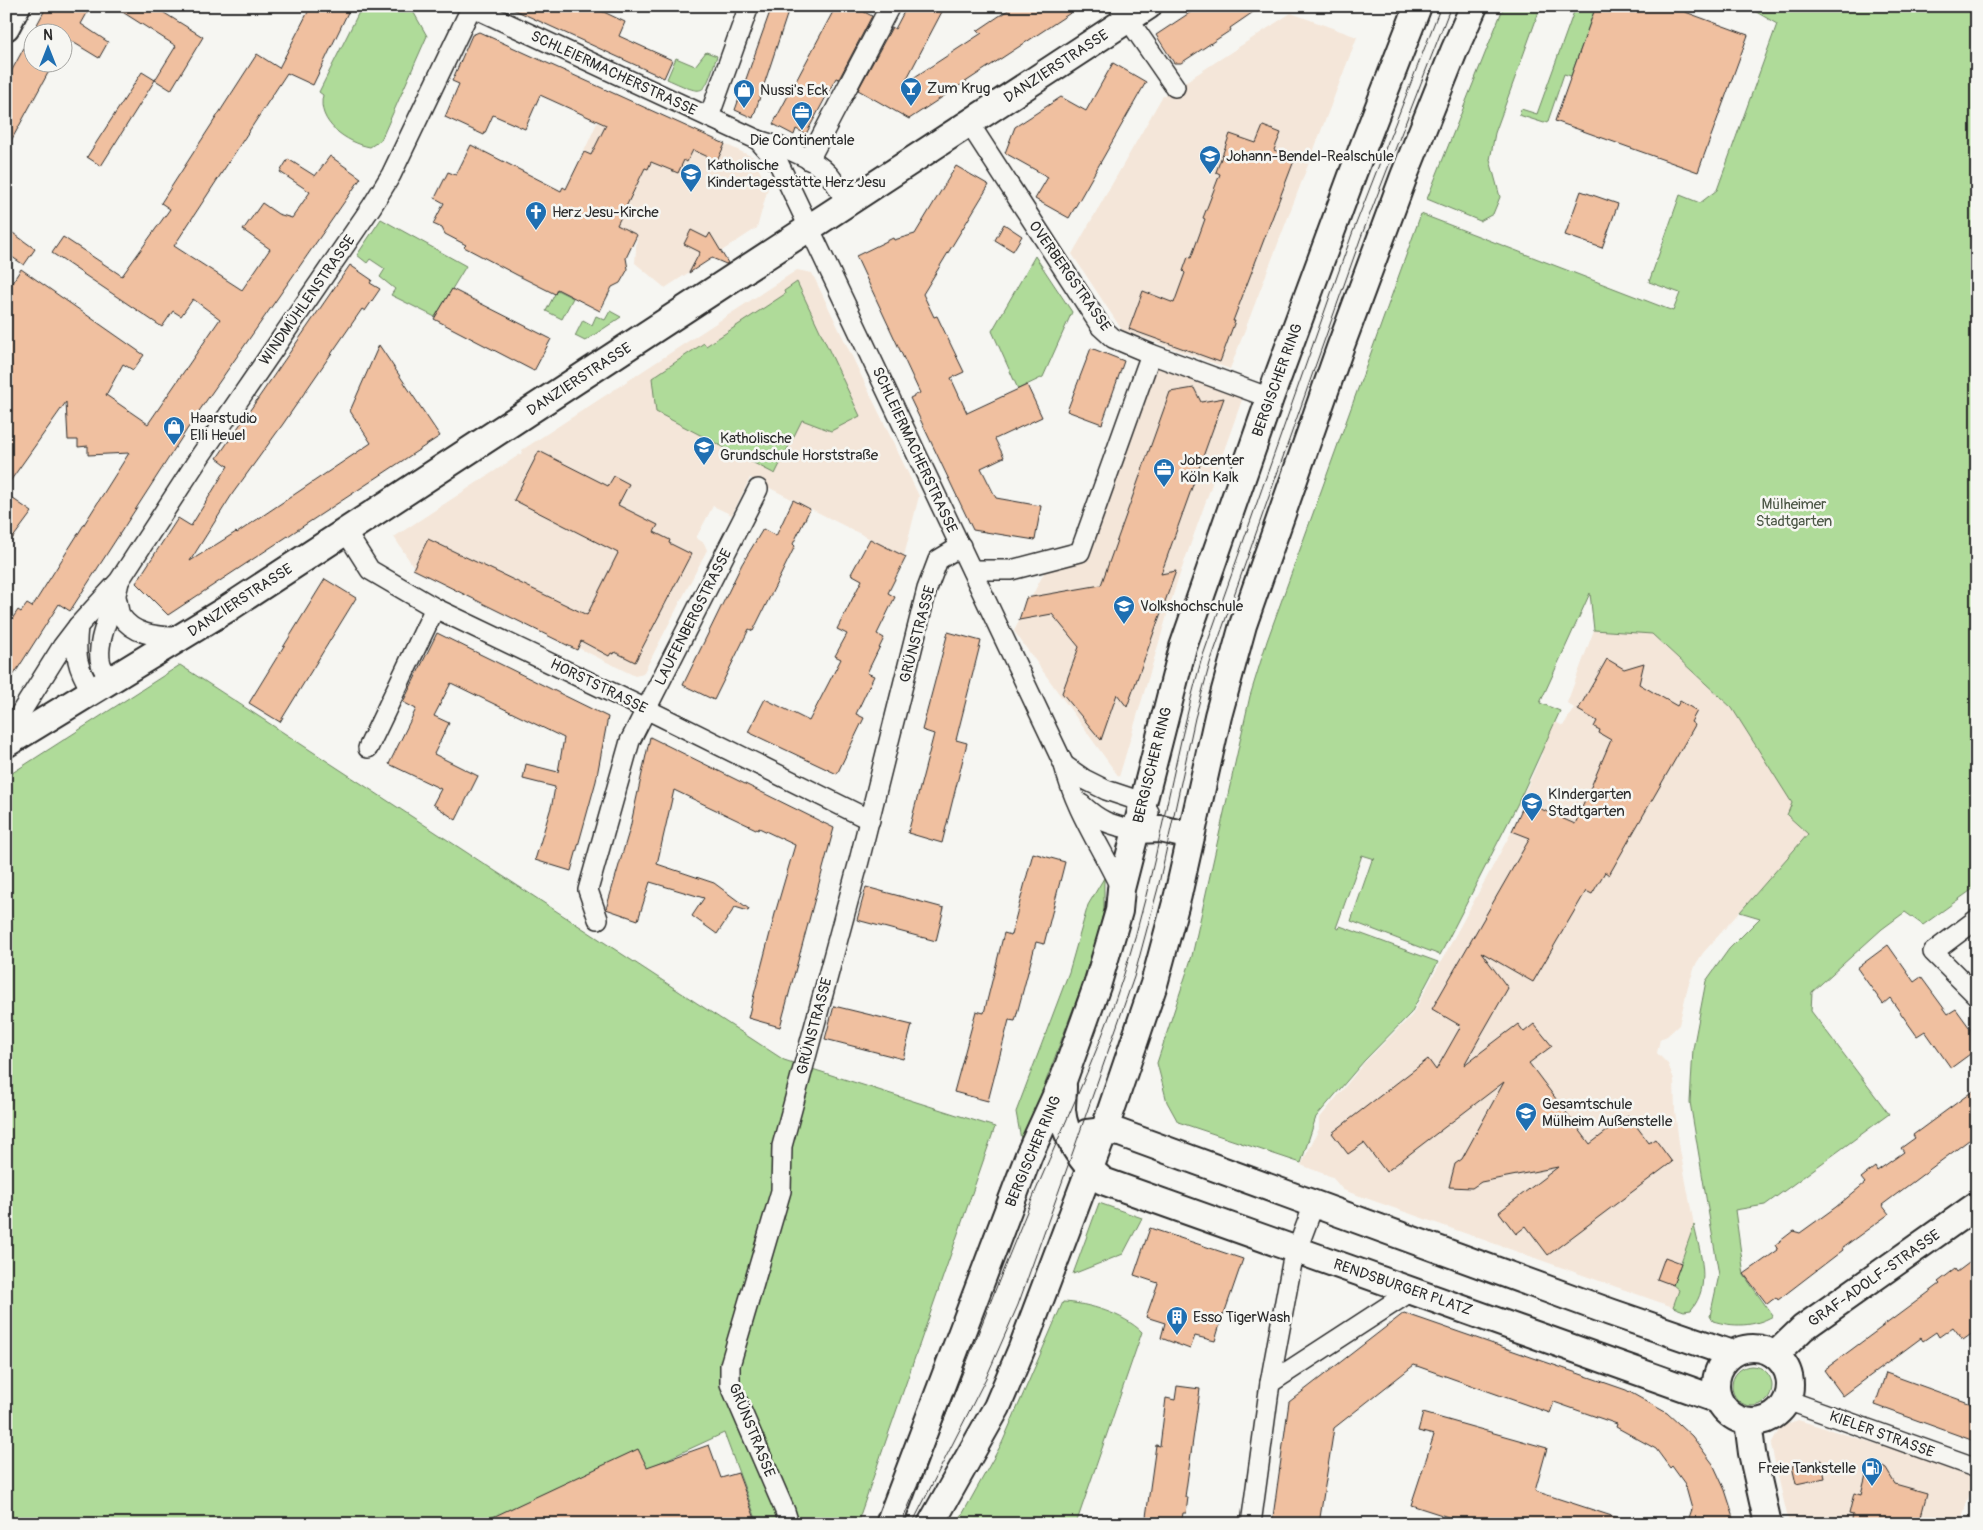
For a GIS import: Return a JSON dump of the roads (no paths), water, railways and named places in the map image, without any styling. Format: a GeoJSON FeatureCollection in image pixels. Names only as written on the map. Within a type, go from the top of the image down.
{"type":"FeatureCollection","features":[{"type":"Feature","properties":{"kind":"street"},"geometry":{"type":"LineString","coordinates":[[6,27],[17,6]]}},
{"type":"Feature","properties":{"kind":"street","name":"SCHLEIERMACHERSTRASSE"},"geometry":{"type":"LineString","coordinates":[[471,6],[758,140],[787,149],[809,160],[828,174],[847,203]]}},
{"type":"Feature","properties":{"kind":"street","name":"WINDMÜHLENSTRASSE"},"geometry":{"type":"LineString","coordinates":[[102,687],[100,652],[104,629],[118,589],[201,454],[372,206],[391,175],[471,6]]}},
{"type":"Feature","properties":{"kind":"street"},"geometry":{"type":"LineString","coordinates":[[709,117],[749,6]]}},
{"type":"Feature","properties":{"kind":"street"},"geometry":{"type":"LineString","coordinates":[[809,160],[890,6]]}},
{"type":"Feature","properties":{"kind":"street","name":"BERGISCHER RING"},"geometry":{"type":"LineString","coordinates":[[889,1524],[1029,1155],[1064,1078],[1097,986],[1119,911],[1121,889],[1142,802],[1183,647],[1270,398],[1353,173],[1418,6]]}},
{"type":"Feature","properties":{"kind":"street"},"geometry":{"type":"LineString","coordinates":[[1454,51],[1454,27],[1463,6]]}},
{"type":"Feature","properties":{"kind":"street"},"geometry":{"type":"LineString","coordinates":[[931,1524],[997,1407],[1022,1348],[1104,1131],[1154,984],[1178,895],[1218,716],[1243,625],[1404,176],[1474,6]]}},
{"type":"Feature","properties":{"kind":"street"},"geometry":{"type":"LineString","coordinates":[[1131,11],[1174,87]]}},
{"type":"Feature","properties":{"kind":"street","name":"DANZIERSTRASSE"},"geometry":{"type":"LineString","coordinates":[[6,744],[183,638],[346,532],[969,124],[1131,11]]}},
{"type":"Feature","properties":{"kind":"street","name":"OVERBERGSTRASSE"},"geometry":{"type":"LineString","coordinates":[[969,124],[1101,326],[1113,338],[1270,398]]}},
{"type":"Feature","properties":{"kind":"street","name":"SCHLEIERMACHERSTRASSE"},"geometry":{"type":"LineString","coordinates":[[758,140],[779,164],[810,227],[1064,765],[1076,800],[1121,889]]}},
{"type":"Feature","properties":{"kind":"street"},"geometry":{"type":"LineString","coordinates":[[972,570],[1011,570],[1080,552],[1151,354]]}},
{"type":"Feature","properties":{"kind":"street","name":"LAUFENBERGSTRASSE"},"geometry":{"type":"LineString","coordinates":[[598,919],[588,890],[630,741],[758,489]]}},
{"type":"Feature","properties":{"kind":"street","name":"HORSTSTRASSE"},"geometry":{"type":"LineString","coordinates":[[346,532],[370,570],[435,608],[646,709],[870,820]]}},
{"type":"Feature","properties":{"kind":"street","name":"GRÜNSTRASSE"},"geometry":{"type":"LineString","coordinates":[[789,1520],[730,1384],[730,1365],[780,1191],[782,1146],[870,820],[927,589],[938,560],[961,546]]}},
{"type":"Feature","properties":{"kind":"street"},"geometry":{"type":"LineString","coordinates":[[118,589],[120,616],[132,627],[149,635],[183,638]]}},
{"type":"Feature","properties":{"kind":"street","name":"WINDMÜHLENSTRASSE"},"geometry":{"type":"LineString","coordinates":[[6,736],[62,647],[78,626],[118,589]]}},
{"type":"Feature","properties":{"kind":"street"},"geometry":{"type":"LineString","coordinates":[[368,748],[435,608]]}},
{"type":"Feature","properties":{"kind":"street"},"geometry":{"type":"LineString","coordinates":[[78,626],[77,664],[102,687]]}},
{"type":"Feature","properties":{"kind":"street","name":"SCHLEIERMACHERSTRASSE"},"geometry":{"type":"LineString","coordinates":[[1064,765],[1084,779],[1106,790],[1142,802]]}},
{"type":"Feature","properties":{"kind":"street","name":"SCHLEIERMACHERSTRASSE"},"geometry":{"type":"LineString","coordinates":[[1076,800],[1097,818],[1119,827],[1136,830]]}},
{"type":"Feature","properties":{"kind":"street"},"geometry":{"type":"LineString","coordinates":[[1142,802],[1161,829]]}},
{"type":"Feature","properties":{"kind":"street"},"geometry":{"type":"LineString","coordinates":[[1136,830],[1161,829],[1191,836]]}},
{"type":"Feature","properties":{"kind":"street"},"geometry":{"type":"LineString","coordinates":[[1977,919],[1933,952],[1977,996]]}},
{"type":"Feature","properties":{"kind":"street"},"geometry":{"type":"LineString","coordinates":[[1064,1078],[1062,1110],[1070,1136],[1090,1170]]}},
{"type":"Feature","properties":{"kind":"street"},"geometry":{"type":"LineString","coordinates":[[1029,1155],[1051,1140],[1104,1131],[1120,1134],[1610,1312],[1732,1354]]}},
{"type":"Feature","properties":{"kind":"street","name":"RENDSBURGER PLATZ"},"geometry":{"type":"LineString","coordinates":[[1090,1170],[1103,1181],[1718,1400]]}},
{"type":"Feature","properties":{"kind":"street"},"geometry":{"type":"LineString","coordinates":[[1250,1524],[1270,1384],[1292,1263],[1314,1204]]}},
{"type":"Feature","properties":{"kind":"street","name":"GRAF-ADOLF-STRASSE"},"geometry":{"type":"LineString","coordinates":[[1775,1355],[1803,1328],[1977,1205]]}},
{"type":"Feature","properties":{"kind":"street"},"geometry":{"type":"LineString","coordinates":[[1270,1384],[1413,1290]]}},
{"type":"Feature","properties":{"kind":"street"},"geometry":{"type":"LineString","coordinates":[[1749,1348],[1767,1350],[1775,1355],[1782,1362],[1788,1373],[1790,1386],[1787,1400],[1778,1412],[1766,1420],[1748,1422],[1738,1419],[1726,1411],[1718,1400],[1715,1386],[1717,1373],[1723,1362],[1732,1354],[1749,1348]]}},
{"type":"Feature","properties":{"kind":"street","name":"KIELER STRASSE"},"geometry":{"type":"LineString","coordinates":[[1787,1400],[1977,1468]]}},
{"type":"Feature","properties":{"kind":"street"},"geometry":{"type":"LineString","coordinates":[[1748,1422],[1752,1453],[1768,1524]]}},
{"type":"Feature","properties":{"kind":"tram line"},"geometry":{"type":"LineString","coordinates":[[901,1524],[1023,1221],[1102,1037],[1136,935],[1201,661],[1352,234],[1441,6]]}},
{"type":"Feature","properties":{"kind":"tram line"},"geometry":{"type":"LineString","coordinates":[[912,1524],[986,1378],[1018,1305],[1075,1146],[1134,977],[1158,888],[1195,718],[1210,663],[1361,237],[1451,6]]}},
{"type":"Feature","properties":{"kind":"place","name":"Zum Krug"},"geometry":{"type":"Point","coordinates":[911,107]}},
{"type":"Feature","properties":{"kind":"place","name":"Nussi's Eck"},"geometry":{"type":"Point","coordinates":[744,109]}},
{"type":"Feature","properties":{"kind":"place","name":"Die Continentale"},"geometry":{"type":"Point","coordinates":[802,131]}},
{"type":"Feature","properties":{"kind":"place","name":"Johann-Bendel-Realschule"},"geometry":{"type":"Point","coordinates":[1210,175]}},
{"type":"Feature","properties":{"kind":"place","name":"Katholische Kindertagesstätte Herz Jesu"},"geometry":{"type":"Point","coordinates":[691,193]}},
{"type":"Feature","properties":{"kind":"place","name":"Herz Jesu-Kirche"},"geometry":{"type":"Point","coordinates":[536,231]}},
{"type":"Feature","properties":{"kind":"place","name":"Haarstudio Elli Heuel"},"geometry":{"type":"Point","coordinates":[174,446]}},
{"type":"Feature","properties":{"kind":"place","name":"Katholische Grundschule Horststraße"},"geometry":{"type":"Point","coordinates":[704,466]}},
{"type":"Feature","properties":{"kind":"place","name":"Jobcenter Köln Kalk"},"geometry":{"type":"Point","coordinates":[1164,488]}},
{"type":"Feature","properties":{"kind":"place","name":"Volkshochschule"},"geometry":{"type":"Point","coordinates":[1124,625]}},
{"type":"Feature","properties":{"kind":"place","name":"KIndergarten Stadtgarten"},"geometry":{"type":"Point","coordinates":[1532,822]}},
{"type":"Feature","properties":{"kind":"place","name":"Gesamtschule Mülheim Außenstelle"},"geometry":{"type":"Point","coordinates":[1526,1132]}},
{"type":"Feature","properties":{"kind":"place","name":"Esso TigerWash"},"geometry":{"type":"Point","coordinates":[1177,1336]}},
{"type":"Feature","properties":{"kind":"place","name":"Freie Tankstelle"},"geometry":{"type":"Point","coordinates":[1872,1487]}},
{"type":"Feature","properties":{"kind":"park label","name":"Mülheimer Stadtgarten"},"geometry":{"type":"Point","coordinates":[1794,512]}}]}
